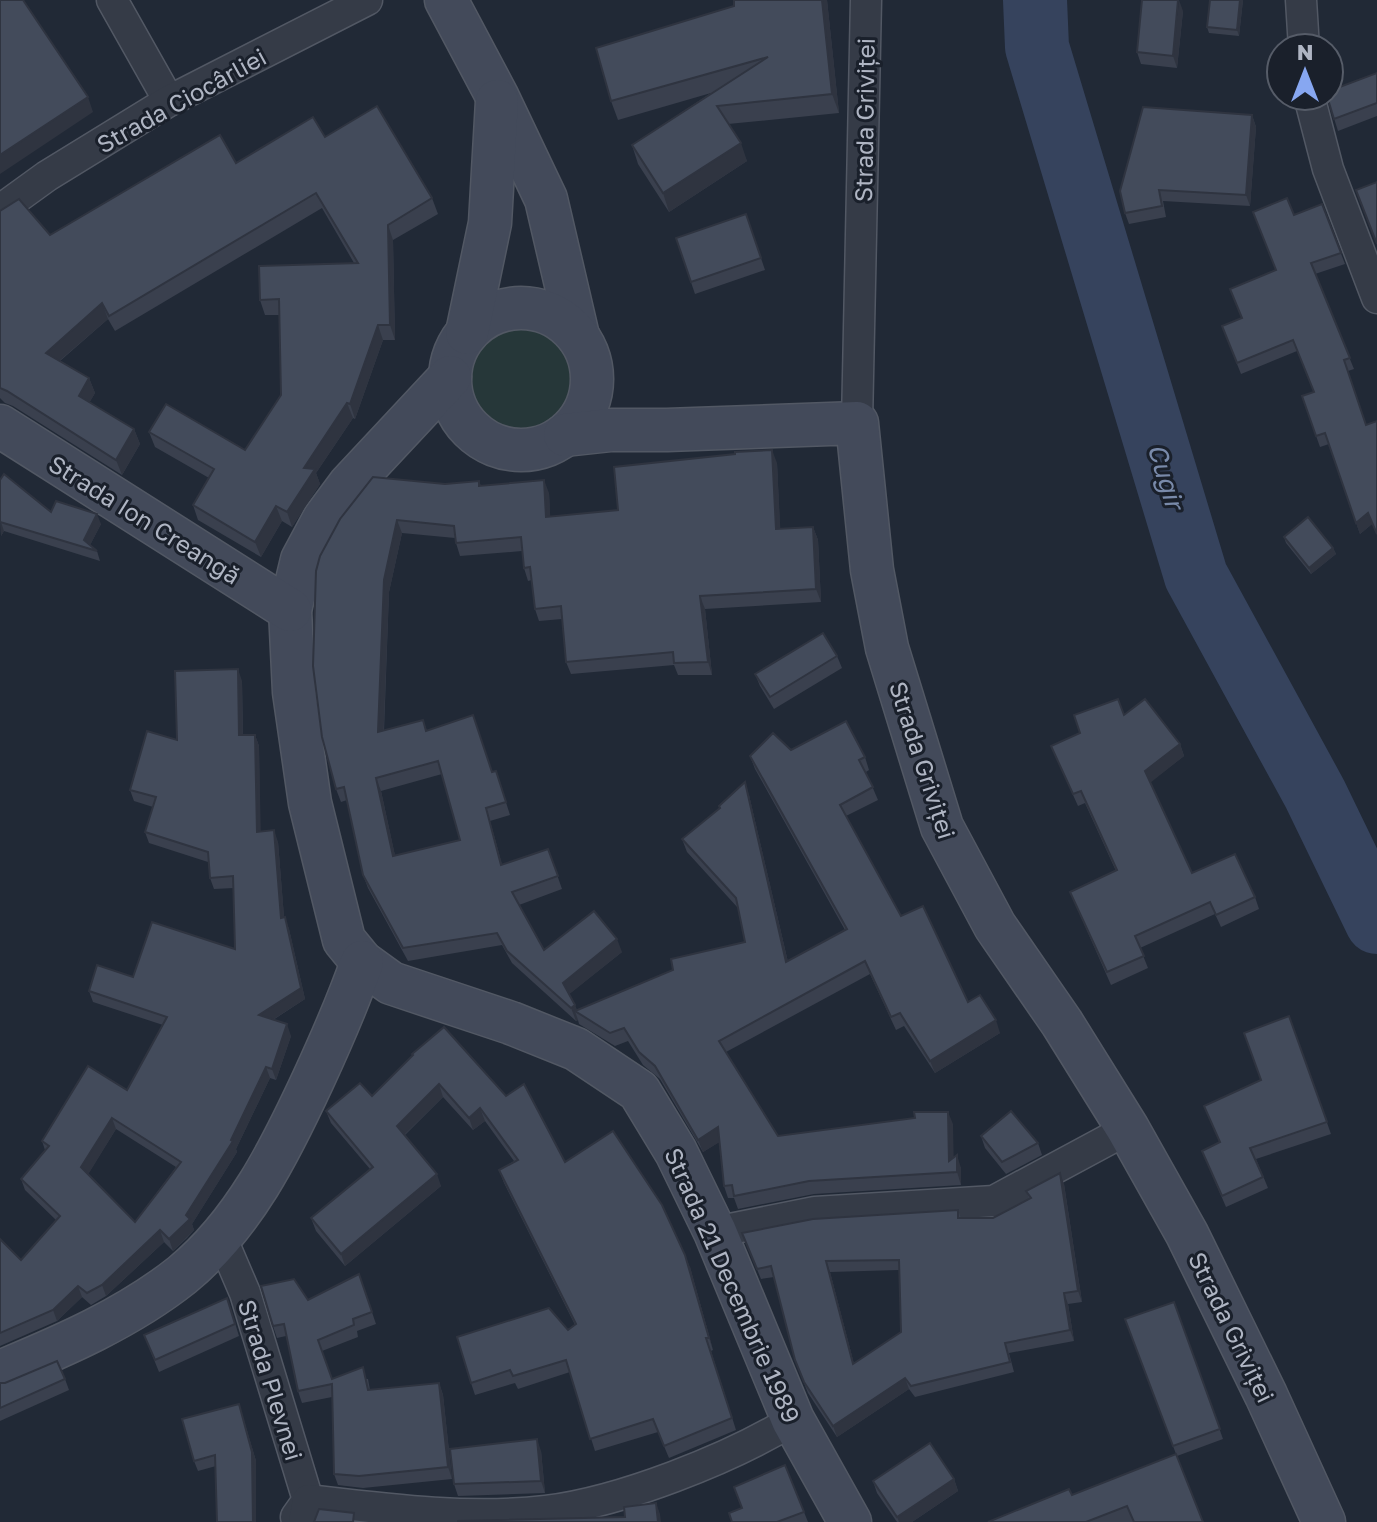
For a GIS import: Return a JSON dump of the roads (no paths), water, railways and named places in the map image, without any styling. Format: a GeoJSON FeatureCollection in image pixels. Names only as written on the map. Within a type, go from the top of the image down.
{"type":"FeatureCollection","features":[{"type":"Feature","properties":{"kind":"main road"},"geometry":{"type":"LineString","coordinates":[[446,0],[497,96],[546,199],[585,353],[592,388],[578,422],[565,435],[545,446],[522,450],[500,447],[479,436],[463,420],[453,400],[450,377],[454,354],[467,333],[483,319],[502,311],[523,308],[553,316],[585,353],[632,405],[667,430]]}},
{"type":"Feature","properties":{"kind":"main road"},"geometry":{"type":"LineString","coordinates":[[467,333],[490,223],[497,96]]}},
{"type":"Feature","properties":{"kind":"main road","name":"Strada 21 Decembrie 1989"},"geometry":{"type":"LineString","coordinates":[[450,377],[350,484],[324,519],[302,560],[290,610],[294,692],[310,803],[344,940],[362,962],[391,983],[511,1023],[576,1049],[639,1091],[676,1152],[715,1232],[793,1420],[850,1522]]}},
{"type":"Feature","properties":{"kind":"main road"},"geometry":{"type":"LineString","coordinates":[[565,435],[611,430],[857,423]]}},
{"type":"Feature","properties":{"kind":"main road","name":"Strada Griviței"},"geometry":{"type":"LineString","coordinates":[[857,423],[872,570],[887,648],[942,827],[995,926],[1062,1023],[1128,1129],[1187,1234],[1324,1522]]}},
{"type":"Feature","properties":{"kind":"main road","name":"Strada Ion Creangă"},"geometry":{"type":"LineString","coordinates":[[0,426],[290,610]]}},
{"type":"Feature","properties":{"kind":"main road"},"geometry":{"type":"LineString","coordinates":[[0,1372],[65,1345],[137,1306],[183,1274],[221,1237],[265,1176],[284,1143],[337,1030],[362,962]]}},
{"type":"Feature","properties":{"kind":"street"},"geometry":{"type":"LineString","coordinates":[[112,0],[169,101]]}},
{"type":"Feature","properties":{"kind":"street","name":"Strada Ciocârliei"},"geometry":{"type":"LineString","coordinates":[[0,210],[47,176],[169,101],[367,0]]}},
{"type":"Feature","properties":{"kind":"street","name":"Strada Griviței"},"geometry":{"type":"LineString","coordinates":[[857,423],[866,0]]}},
{"type":"Feature","properties":{"kind":"street"},"geometry":{"type":"LineString","coordinates":[[1301,0],[1303,32]]}},
{"type":"Feature","properties":{"kind":"street"},"geometry":{"type":"LineString","coordinates":[[1313,112],[1328,169],[1377,298]]}},
{"type":"Feature","properties":{"kind":"street"},"geometry":{"type":"LineString","coordinates":[[715,1232],[815,1212],[994,1201],[1128,1129]]}},
{"type":"Feature","properties":{"kind":"street","name":"Strada Plevnei"},"geometry":{"type":"LineString","coordinates":[[221,1237],[245,1293],[301,1515]]}},
{"type":"Feature","properties":{"kind":"street"},"geometry":{"type":"LineString","coordinates":[[301,1515],[374,1508],[475,1513],[546,1511],[616,1496],[761,1440],[793,1420]]}},
{"type":"Feature","properties":{"kind":"waterway","name":"Cugir"},"geometry":{"type":"LineString","coordinates":[[1035,0],[1037,47],[1196,576],[1315,794],[1377,922]]}}]}
